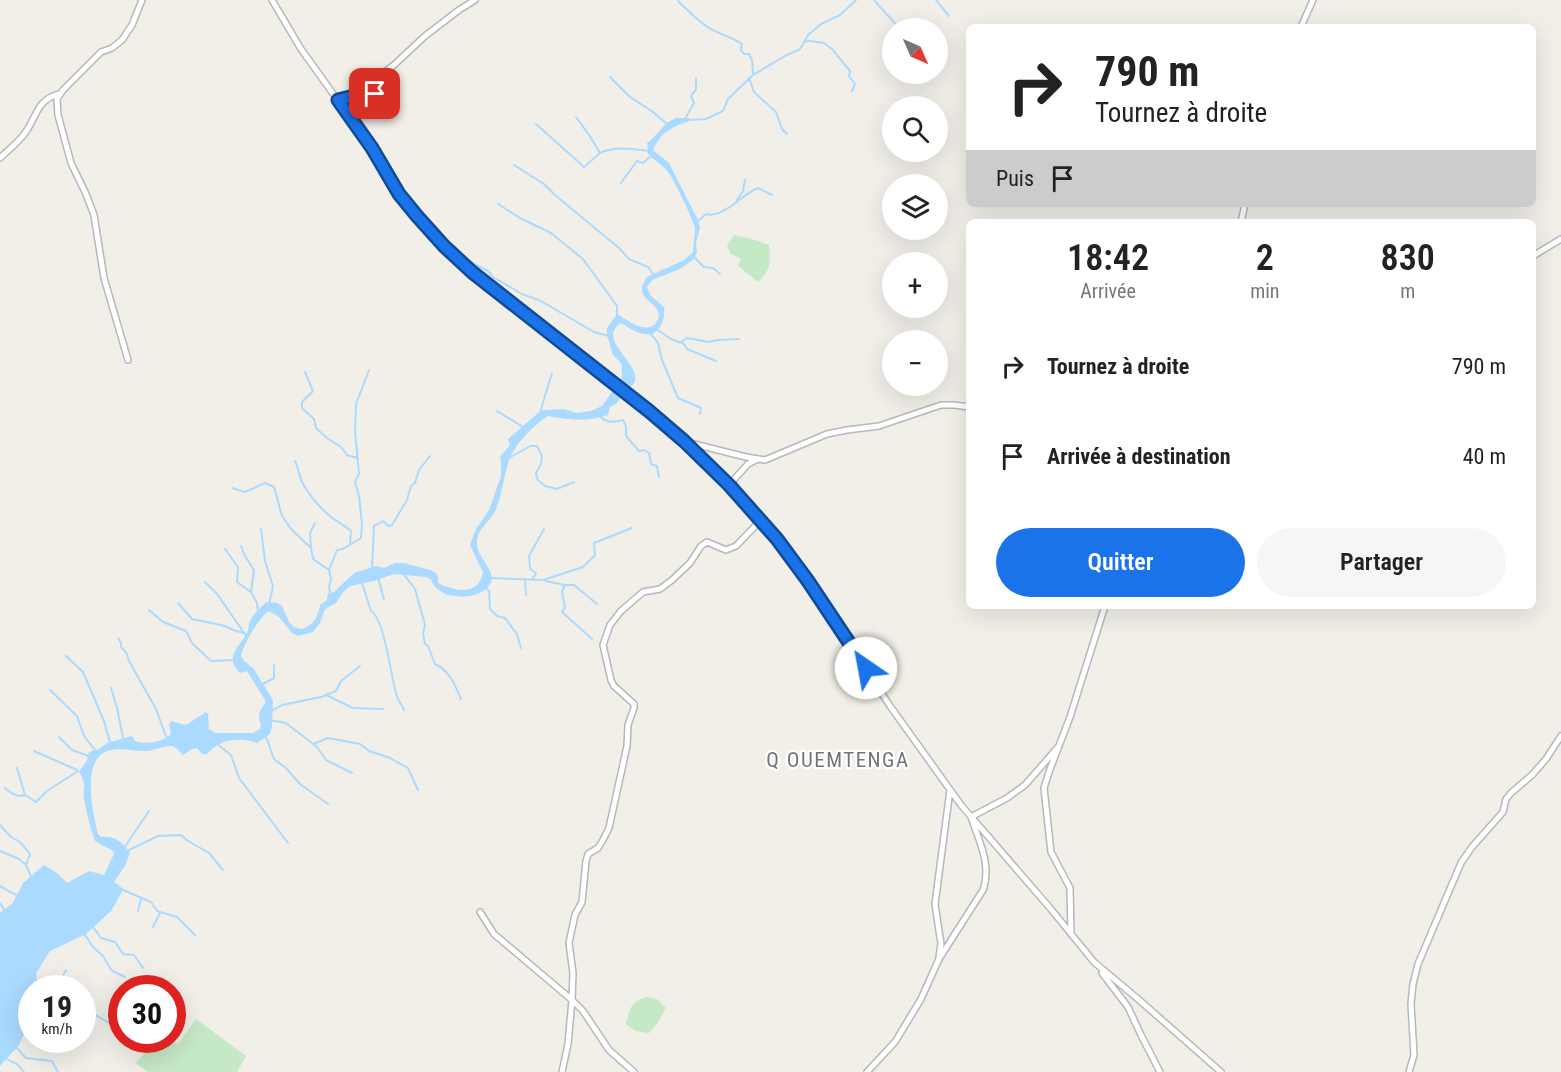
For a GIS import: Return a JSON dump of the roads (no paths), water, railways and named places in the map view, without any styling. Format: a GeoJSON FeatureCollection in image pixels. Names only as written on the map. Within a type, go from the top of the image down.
{"type":"FeatureCollection","features":[{"type":"Feature","properties":{"kind":"street"},"geometry":{"type":"LineString","coordinates":[[128,360],[104,278],[94,215],[71,163],[58,115],[57,99],[59,94],[101,52],[112,48],[122,40],[132,25],[142,0]]}},
{"type":"Feature","properties":{"kind":"street"},"geometry":{"type":"LineString","coordinates":[[272,0],[301,49],[372,148],[399,194],[444,246],[472,272],[684,441],[729,485],[777,539],[950,790],[1094,962],[1128,1007],[1160,1072]]}},
{"type":"Feature","properties":{"kind":"street"},"geometry":{"type":"LineString","coordinates":[[338,100],[378,92],[379,79],[382,74],[425,36],[475,0]]}},
{"type":"Feature","properties":{"kind":"street"},"geometry":{"type":"LineString","coordinates":[[1302,24],[1313,0]]}},
{"type":"Feature","properties":{"kind":"street"},"geometry":{"type":"LineString","coordinates":[[0,158],[25,133],[37,109],[52,96],[59,94]]}},
{"type":"Feature","properties":{"kind":"street"},"geometry":{"type":"LineString","coordinates":[[1536,254],[1561,239]]}},
{"type":"Feature","properties":{"kind":"street"},"geometry":{"type":"LineString","coordinates":[[684,441],[765,460],[827,434],[879,426],[941,405],[966,407]]}},
{"type":"Feature","properties":{"kind":"street"},"geometry":{"type":"LineString","coordinates":[[729,485],[748,464],[758,459]]}},
{"type":"Feature","properties":{"kind":"street"},"geometry":{"type":"LineString","coordinates":[[562,1072],[568,1044],[572,1000],[573,973],[569,943],[575,915],[582,902],[588,854],[598,848],[609,828],[627,746],[628,725],[634,708],[634,704],[614,686],[611,680],[603,645],[610,625],[621,611],[643,592],[660,589],[672,580],[690,563],[701,546],[707,542],[726,550],[736,546],[761,520]]}},
{"type":"Feature","properties":{"kind":"street"},"geometry":{"type":"LineString","coordinates":[[1071,934],[1070,888],[1051,852],[1044,788],[1082,683],[1103,609]]}},
{"type":"Feature","properties":{"kind":"street"},"geometry":{"type":"LineString","coordinates":[[1409,1072],[1414,1055],[1411,1004],[1413,984],[1418,964],[1461,863],[1503,812],[1506,799],[1546,759],[1561,736]]}},
{"type":"Feature","properties":{"kind":"street"},"geometry":{"type":"LineString","coordinates":[[971,817],[1007,798],[1025,784],[1059,746]]}},
{"type":"Feature","properties":{"kind":"street"},"geometry":{"type":"LineString","coordinates":[[939,958],[941,944],[935,903],[950,790]]}},
{"type":"Feature","properties":{"kind":"street"},"geometry":{"type":"LineString","coordinates":[[867,1072],[895,1042],[921,999],[939,958],[983,890],[986,882],[986,863],[971,817]]}},
{"type":"Feature","properties":{"kind":"street"},"geometry":{"type":"LineString","coordinates":[[480,912],[494,934],[583,1011],[609,1050],[634,1072]]}},
{"type":"Feature","properties":{"kind":"street"},"geometry":{"type":"LineString","coordinates":[[1094,962],[1221,1072]]}},
{"type":"Feature","properties":{"kind":"water"},"geometry":{"type":"Polygon","coordinates":[[[676,118],[692,120],[669,130],[656,143],[653,150],[669,163],[698,220],[700,227],[696,243],[697,252],[694,259],[680,269],[652,280],[647,287],[650,295],[664,307],[663,322],[654,333],[644,334],[621,323],[615,329],[613,336],[616,344],[635,374],[634,383],[625,391],[618,385],[622,377],[622,368],[621,363],[613,355],[607,328],[617,314],[641,327],[646,328],[655,324],[659,314],[642,292],[647,277],[684,260],[693,252],[695,228],[687,209],[668,172],[647,152],[647,143],[676,118]]]}},
{"type":"Feature","properties":{"kind":"water"},"geometry":{"type":"Polygon","coordinates":[[[614,389],[622,395],[617,403],[610,407],[608,415],[578,420],[548,416],[531,429],[515,448],[509,460],[496,509],[477,538],[478,549],[492,578],[486,589],[460,597],[441,592],[431,579],[426,577],[394,574],[350,586],[336,603],[324,611],[320,623],[313,632],[298,636],[292,633],[279,617],[269,611],[252,631],[241,656],[253,668],[273,700],[270,734],[257,743],[243,740],[224,742],[207,754],[202,754],[197,748],[183,755],[175,747],[170,746],[145,751],[112,750],[99,756],[91,776],[94,814],[98,834],[101,837],[118,840],[130,853],[125,866],[114,882],[123,890],[111,911],[86,934],[50,951],[36,975],[18,975],[18,1046],[0,1066],[0,913],[13,903],[23,883],[44,865],[67,883],[89,871],[104,875],[114,854],[113,851],[95,841],[89,820],[84,799],[84,783],[79,772],[89,752],[107,743],[132,736],[135,741],[139,742],[159,741],[171,734],[169,724],[171,721],[186,725],[206,712],[209,729],[215,733],[253,733],[260,729],[259,714],[265,700],[247,671],[240,673],[233,658],[247,633],[251,618],[266,602],[282,606],[289,622],[294,627],[302,629],[315,620],[320,605],[327,600],[328,593],[334,592],[354,573],[376,566],[384,568],[395,563],[404,563],[430,570],[436,573],[438,583],[458,590],[471,589],[477,585],[483,572],[470,545],[476,529],[489,510],[501,476],[500,457],[510,445],[508,439],[544,410],[564,409],[577,413],[591,411],[602,406],[614,389]]]}},
{"type":"Feature","properties":{"kind":"waterway"},"geometry":{"type":"LineString","coordinates":[[690,120],[706,119],[723,111],[728,99],[753,75],[800,49],[808,35],[821,24],[840,15],[856,0]]}},
{"type":"Feature","properties":{"kind":"waterway"},"geometry":{"type":"LineString","coordinates":[[874,0],[890,18]]}},
{"type":"Feature","properties":{"kind":"waterway"},"geometry":{"type":"LineString","coordinates":[[936,0],[949,16]]}},
{"type":"Feature","properties":{"kind":"waterway"},"geometry":{"type":"LineString","coordinates":[[678,1],[706,26],[742,44],[741,50],[744,54],[749,54],[752,60],[753,73]]}},
{"type":"Feature","properties":{"kind":"waterway"},"geometry":{"type":"LineString","coordinates":[[804,42],[824,43],[832,49],[850,71],[849,76],[855,84],[852,91]]}},
{"type":"Feature","properties":{"kind":"waterway"},"geometry":{"type":"LineString","coordinates":[[610,77],[630,97],[668,125]]}},
{"type":"Feature","properties":{"kind":"waterway"},"geometry":{"type":"LineString","coordinates":[[685,119],[694,103],[691,96],[696,89],[696,78]]}},
{"type":"Feature","properties":{"kind":"waterway"},"geometry":{"type":"LineString","coordinates":[[749,78],[754,92],[776,112],[782,129],[787,134]]}},
{"type":"Feature","properties":{"kind":"waterway"},"geometry":{"type":"LineString","coordinates":[[576,117],[600,153],[618,149],[649,151]]}},
{"type":"Feature","properties":{"kind":"waterway"},"geometry":{"type":"LineString","coordinates":[[536,124],[584,167],[600,153]]}},
{"type":"Feature","properties":{"kind":"waterway"},"geometry":{"type":"LineString","coordinates":[[621,183],[637,161],[643,163],[652,155]]}},
{"type":"Feature","properties":{"kind":"waterway"},"geometry":{"type":"LineString","coordinates":[[514,165],[544,184],[629,259],[648,267],[654,275]]}},
{"type":"Feature","properties":{"kind":"waterway"},"geometry":{"type":"LineString","coordinates":[[737,200],[743,191],[745,180]]}},
{"type":"Feature","properties":{"kind":"waterway"},"geometry":{"type":"LineString","coordinates":[[698,221],[706,214],[712,215],[726,210],[758,188],[772,195]]}},
{"type":"Feature","properties":{"kind":"waterway"},"geometry":{"type":"LineString","coordinates":[[498,204],[551,233],[583,259],[617,306],[617,315]]}},
{"type":"Feature","properties":{"kind":"waterway"},"geometry":{"type":"LineString","coordinates":[[693,256],[704,267],[713,268],[720,274]]}},
{"type":"Feature","properties":{"kind":"waterway"},"geometry":{"type":"LineString","coordinates":[[470,262],[522,294],[541,301],[594,332],[609,336]]}},
{"type":"Feature","properties":{"kind":"waterway"},"geometry":{"type":"LineString","coordinates":[[656,329],[684,344],[687,349],[716,361]]}},
{"type":"Feature","properties":{"kind":"waterway"},"geometry":{"type":"LineString","coordinates":[[650,333],[658,343],[662,360],[678,398],[701,408],[700,414]]}},
{"type":"Feature","properties":{"kind":"waterway"},"geometry":{"type":"LineString","coordinates":[[681,342],[687,338],[709,342],[739,339]]}},
{"type":"Feature","properties":{"kind":"waterway"},"geometry":{"type":"LineString","coordinates":[[331,595],[329,570],[337,550],[361,538],[362,524],[355,482],[359,474],[355,431],[356,404],[369,370]]}},
{"type":"Feature","properties":{"kind":"waterway"},"geometry":{"type":"LineString","coordinates":[[305,372],[313,391],[302,402],[302,408],[314,419],[316,428],[341,447],[347,455],[357,458]]}},
{"type":"Feature","properties":{"kind":"waterway"},"geometry":{"type":"LineString","coordinates":[[540,414],[552,373]]}},
{"type":"Feature","properties":{"kind":"waterway"},"geometry":{"type":"LineString","coordinates":[[497,411],[523,427]]}},
{"type":"Feature","properties":{"kind":"waterway"},"geometry":{"type":"LineString","coordinates":[[601,417],[614,422],[623,420],[626,426],[626,436],[639,451],[644,450],[649,453],[651,464],[657,466],[659,477]]}},
{"type":"Feature","properties":{"kind":"waterway"},"geometry":{"type":"LineString","coordinates":[[509,458],[530,446],[537,446],[542,456],[536,473],[537,479],[545,486],[557,489],[574,482]]}},
{"type":"Feature","properties":{"kind":"waterway"},"geometry":{"type":"LineString","coordinates":[[372,569],[374,526],[383,521],[388,526],[392,525],[407,500],[419,470],[430,456]]}},
{"type":"Feature","properties":{"kind":"waterway"},"geometry":{"type":"LineString","coordinates":[[295,461],[302,481],[319,506],[351,531],[350,543]]}},
{"type":"Feature","properties":{"kind":"waterway"},"geometry":{"type":"LineString","coordinates":[[232,488],[245,492],[265,483],[274,487],[282,516],[291,529],[311,548],[313,559],[329,570]]}},
{"type":"Feature","properties":{"kind":"waterway"},"geometry":{"type":"LineString","coordinates":[[311,548],[310,533],[315,523]]}},
{"type":"Feature","properties":{"kind":"waterway"},"geometry":{"type":"LineString","coordinates":[[490,578],[543,580],[583,567],[595,555],[594,543],[632,528]]}},
{"type":"Feature","properties":{"kind":"waterway"},"geometry":{"type":"LineString","coordinates":[[261,529],[265,561],[273,586],[269,605]]}},
{"type":"Feature","properties":{"kind":"waterway"},"geometry":{"type":"LineString","coordinates":[[532,580],[536,573],[530,569],[529,556],[544,529]]}},
{"type":"Feature","properties":{"kind":"waterway"},"geometry":{"type":"LineString","coordinates":[[241,546],[254,570],[251,592],[257,603],[258,612]]}},
{"type":"Feature","properties":{"kind":"waterway"},"geometry":{"type":"LineString","coordinates":[[225,549],[238,567],[237,582],[251,592]]}},
{"type":"Feature","properties":{"kind":"waterway"},"geometry":{"type":"LineString","coordinates":[[403,573],[415,589],[425,625],[423,633],[425,644],[435,664],[445,670],[461,699]]}},
{"type":"Feature","properties":{"kind":"waterway"},"geometry":{"type":"LineString","coordinates":[[378,577],[384,600]]}},
{"type":"Feature","properties":{"kind":"waterway"},"geometry":{"type":"LineString","coordinates":[[525,580],[526,595]]}},
{"type":"Feature","properties":{"kind":"waterway"},"geometry":{"type":"LineString","coordinates":[[545,581],[565,585],[562,592],[565,607],[562,612],[592,639]]}},
{"type":"Feature","properties":{"kind":"waterway"},"geometry":{"type":"LineString","coordinates":[[205,582],[217,594],[247,637]]}},
{"type":"Feature","properties":{"kind":"waterway"},"geometry":{"type":"LineString","coordinates":[[362,583],[371,611],[380,625],[397,697],[404,710]]}},
{"type":"Feature","properties":{"kind":"waterway"},"geometry":{"type":"LineString","coordinates":[[565,585],[574,585],[597,604]]}},
{"type":"Feature","properties":{"kind":"waterway"},"geometry":{"type":"LineString","coordinates":[[486,588],[489,591],[490,609],[497,616],[505,618],[517,634],[521,648]]}},
{"type":"Feature","properties":{"kind":"waterway"},"geometry":{"type":"LineString","coordinates":[[178,603],[192,619],[225,626],[244,633]]}},
{"type":"Feature","properties":{"kind":"waterway"},"geometry":{"type":"LineString","coordinates":[[149,610],[163,622],[186,631],[192,643],[211,661],[233,660]]}},
{"type":"Feature","properties":{"kind":"waterway"},"geometry":{"type":"LineString","coordinates":[[118,638],[156,709],[167,739]]}},
{"type":"Feature","properties":{"kind":"waterway"},"geometry":{"type":"LineString","coordinates":[[66,656],[83,672],[104,721],[110,742]]}},
{"type":"Feature","properties":{"kind":"waterway"},"geometry":{"type":"LineString","coordinates":[[261,685],[274,678],[274,665]]}},
{"type":"Feature","properties":{"kind":"waterway"},"geometry":{"type":"LineString","coordinates":[[270,712],[282,705],[321,697],[336,691],[341,681],[360,666]]}},
{"type":"Feature","properties":{"kind":"waterway"},"geometry":{"type":"LineString","coordinates":[[111,688],[123,738]]}},
{"type":"Feature","properties":{"kind":"waterway"},"geometry":{"type":"LineString","coordinates":[[50,690],[77,716],[84,736],[96,751]]}},
{"type":"Feature","properties":{"kind":"waterway"},"geometry":{"type":"LineString","coordinates":[[328,696],[353,708],[383,709]]}},
{"type":"Feature","properties":{"kind":"waterway"},"geometry":{"type":"LineString","coordinates":[[269,720],[286,723],[317,747],[326,760],[352,773]]}},
{"type":"Feature","properties":{"kind":"waterway"},"geometry":{"type":"LineString","coordinates":[[265,734],[274,759],[286,768],[300,784],[328,804]]}},
{"type":"Feature","properties":{"kind":"waterway"},"geometry":{"type":"LineString","coordinates":[[59,737],[72,750],[89,756]]}},
{"type":"Feature","properties":{"kind":"waterway"},"geometry":{"type":"LineString","coordinates":[[313,744],[328,738],[360,744],[369,751],[390,758],[408,768],[418,790]]}},
{"type":"Feature","properties":{"kind":"waterway"},"geometry":{"type":"LineString","coordinates":[[217,744],[231,755],[239,778],[288,843]]}},
{"type":"Feature","properties":{"kind":"waterway"},"geometry":{"type":"LineString","coordinates":[[34,751],[77,770]]}},
{"type":"Feature","properties":{"kind":"waterway"},"geometry":{"type":"LineString","coordinates":[[17,768],[25,795],[36,802],[47,791],[78,771]]}},
{"type":"Feature","properties":{"kind":"waterway"},"geometry":{"type":"LineString","coordinates":[[5,788],[17,795],[25,795]]}},
{"type":"Feature","properties":{"kind":"waterway"},"geometry":{"type":"LineString","coordinates":[[124,848],[149,811]]}},
{"type":"Feature","properties":{"kind":"waterway"},"geometry":{"type":"LineString","coordinates":[[0,825],[30,854],[26,865],[32,879]]}},
{"type":"Feature","properties":{"kind":"waterway"},"geometry":{"type":"LineString","coordinates":[[127,851],[158,836],[181,835],[209,853],[223,870]]}},
{"type":"Feature","properties":{"kind":"waterway"},"geometry":{"type":"LineString","coordinates":[[0,851],[19,859],[26,865]]}},
{"type":"Feature","properties":{"kind":"waterway"},"geometry":{"type":"LineString","coordinates":[[114,883],[123,890],[151,902],[157,911],[177,917],[195,935]]}},
{"type":"Feature","properties":{"kind":"waterway"},"geometry":{"type":"LineString","coordinates":[[0,886],[16,895],[17,898]]}},
{"type":"Feature","properties":{"kind":"waterway"},"geometry":{"type":"LineString","coordinates":[[138,911],[141,899]]}},
{"type":"Feature","properties":{"kind":"waterway"},"geometry":{"type":"LineString","coordinates":[[0,903],[5,911]]}},
{"type":"Feature","properties":{"kind":"waterway"},"geometry":{"type":"LineString","coordinates":[[153,927],[160,913]]}},
{"type":"Feature","properties":{"kind":"waterway"},"geometry":{"type":"LineString","coordinates":[[93,927],[101,938],[115,942],[123,954],[134,955],[143,968]]}},
{"type":"Feature","properties":{"kind":"waterway"},"geometry":{"type":"LineString","coordinates":[[83,932],[93,947],[103,956],[111,970],[121,975]]}},
{"type":"Feature","properties":{"kind":"waterway"},"geometry":{"type":"LineString","coordinates":[[63,975],[66,970]]}},
{"type":"Feature","properties":{"kind":"waterway"},"geometry":{"type":"LineString","coordinates":[[96,1015],[108,1022]]}},
{"type":"Feature","properties":{"kind":"waterway"},"geometry":{"type":"LineString","coordinates":[[16,1047],[26,1058],[52,1061],[58,1072]]}},
{"type":"Feature","properties":{"kind":"waterway"},"geometry":{"type":"LineString","coordinates":[[0,1056],[17,1064],[24,1072]]}},
{"type":"Feature","properties":{"kind":"district","name":"Q OUEMTENGA"},"geometry":{"type":"Point","coordinates":[838,760]}}]}
